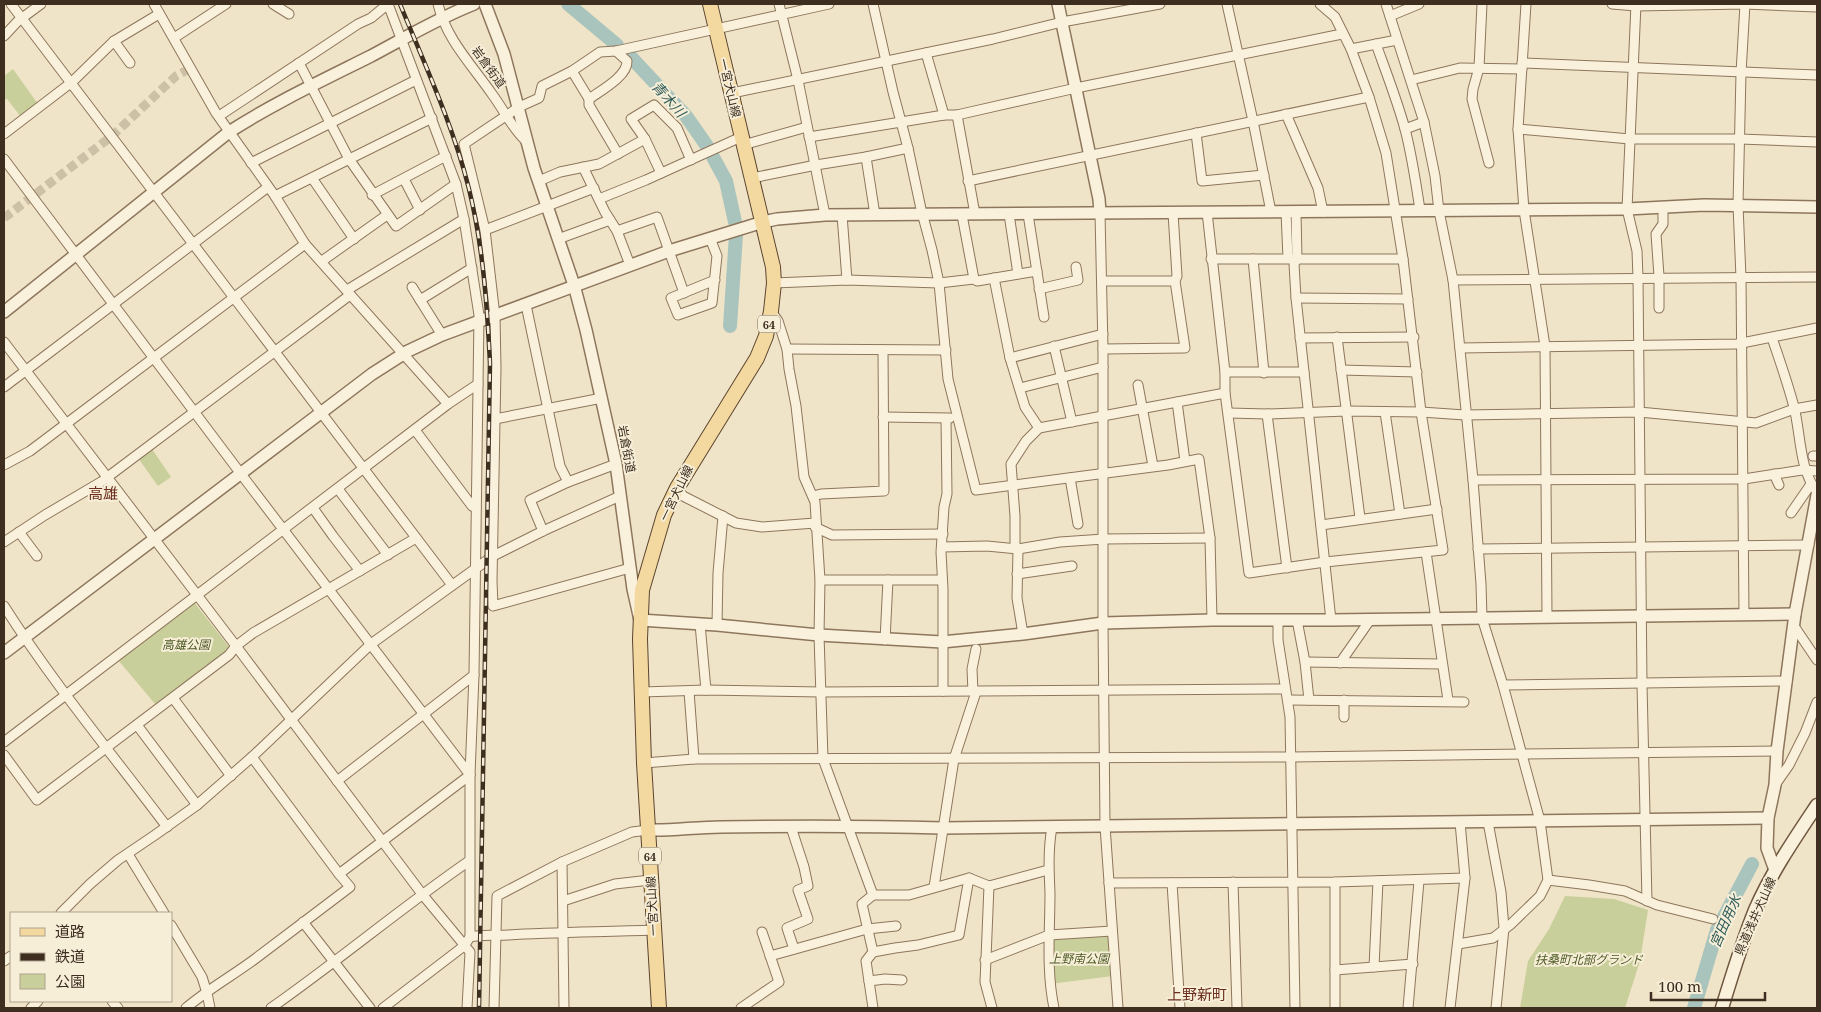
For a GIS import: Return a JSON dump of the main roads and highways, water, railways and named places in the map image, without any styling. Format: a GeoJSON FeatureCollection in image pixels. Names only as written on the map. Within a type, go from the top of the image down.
{"type":"FeatureCollection","features":[{"type":"Feature","properties":{"kind":"main road","name":"一宮犬山線"},"geometry":{"type":"LineString","coordinates":[[658,1008],[644,763],[640,620],[642,590],[654,544],[664,515],[677,488],[757,358],[766,336],[774,283],[773,267],[763,222],[710,4]]}},
{"type":"Feature","properties":{"kind":"main road","name":"県道浅井犬山線"},"geometry":{"type":"LineString","coordinates":[[1722,1008],[1737,958],[1756,909],[1775,870],[1815,812]]}},
{"type":"Feature","properties":{"kind":"waterway","name":"青木川"},"geometry":{"type":"LineString","coordinates":[[568,4],[617,45]]}},
{"type":"Feature","properties":{"kind":"waterway","name":"青木川"},"geometry":{"type":"LineString","coordinates":[[628,54],[686,116],[707,146]]}},
{"type":"Feature","properties":{"kind":"waterway","name":"青木川"},"geometry":{"type":"LineString","coordinates":[[713,157],[726,181],[735,222]]}},
{"type":"Feature","properties":{"kind":"waterway","name":"青木川"},"geometry":{"type":"LineString","coordinates":[[730,326],[736,235]]}},
{"type":"Feature","properties":{"kind":"waterway","name":"宮田用水"},"geometry":{"type":"LineString","coordinates":[[1694,1008],[1717,930],[1752,864]]}},
{"type":"Feature","properties":{"kind":"tunnel"},"geometry":{"type":"LineString","coordinates":[[4,218],[112,136],[176,76],[191,68]]}},
{"type":"Feature","properties":{"kind":"railway"},"geometry":{"type":"LineString","coordinates":[[400,4],[438,95],[462,165],[474,210],[486,297],[490,363],[479,1008]]}},
{"type":"Feature","properties":{"kind":"district","name":"高雄"},"geometry":{"type":"Point","coordinates":[103,493]}},
{"type":"Feature","properties":{"kind":"district","name":"上野新町"},"geometry":{"type":"Point","coordinates":[1197,994]}},
{"type":"Feature","properties":{"kind":"park label","name":"高雄公園"},"geometry":{"type":"Point","coordinates":[186,644]}},
{"type":"Feature","properties":{"kind":"park label","name":"上野南公園"},"geometry":{"type":"Point","coordinates":[1079,958]}},
{"type":"Feature","properties":{"kind":"park label","name":"扶桑町北部グランド"},"geometry":{"type":"Point","coordinates":[1589,959]}}]}
